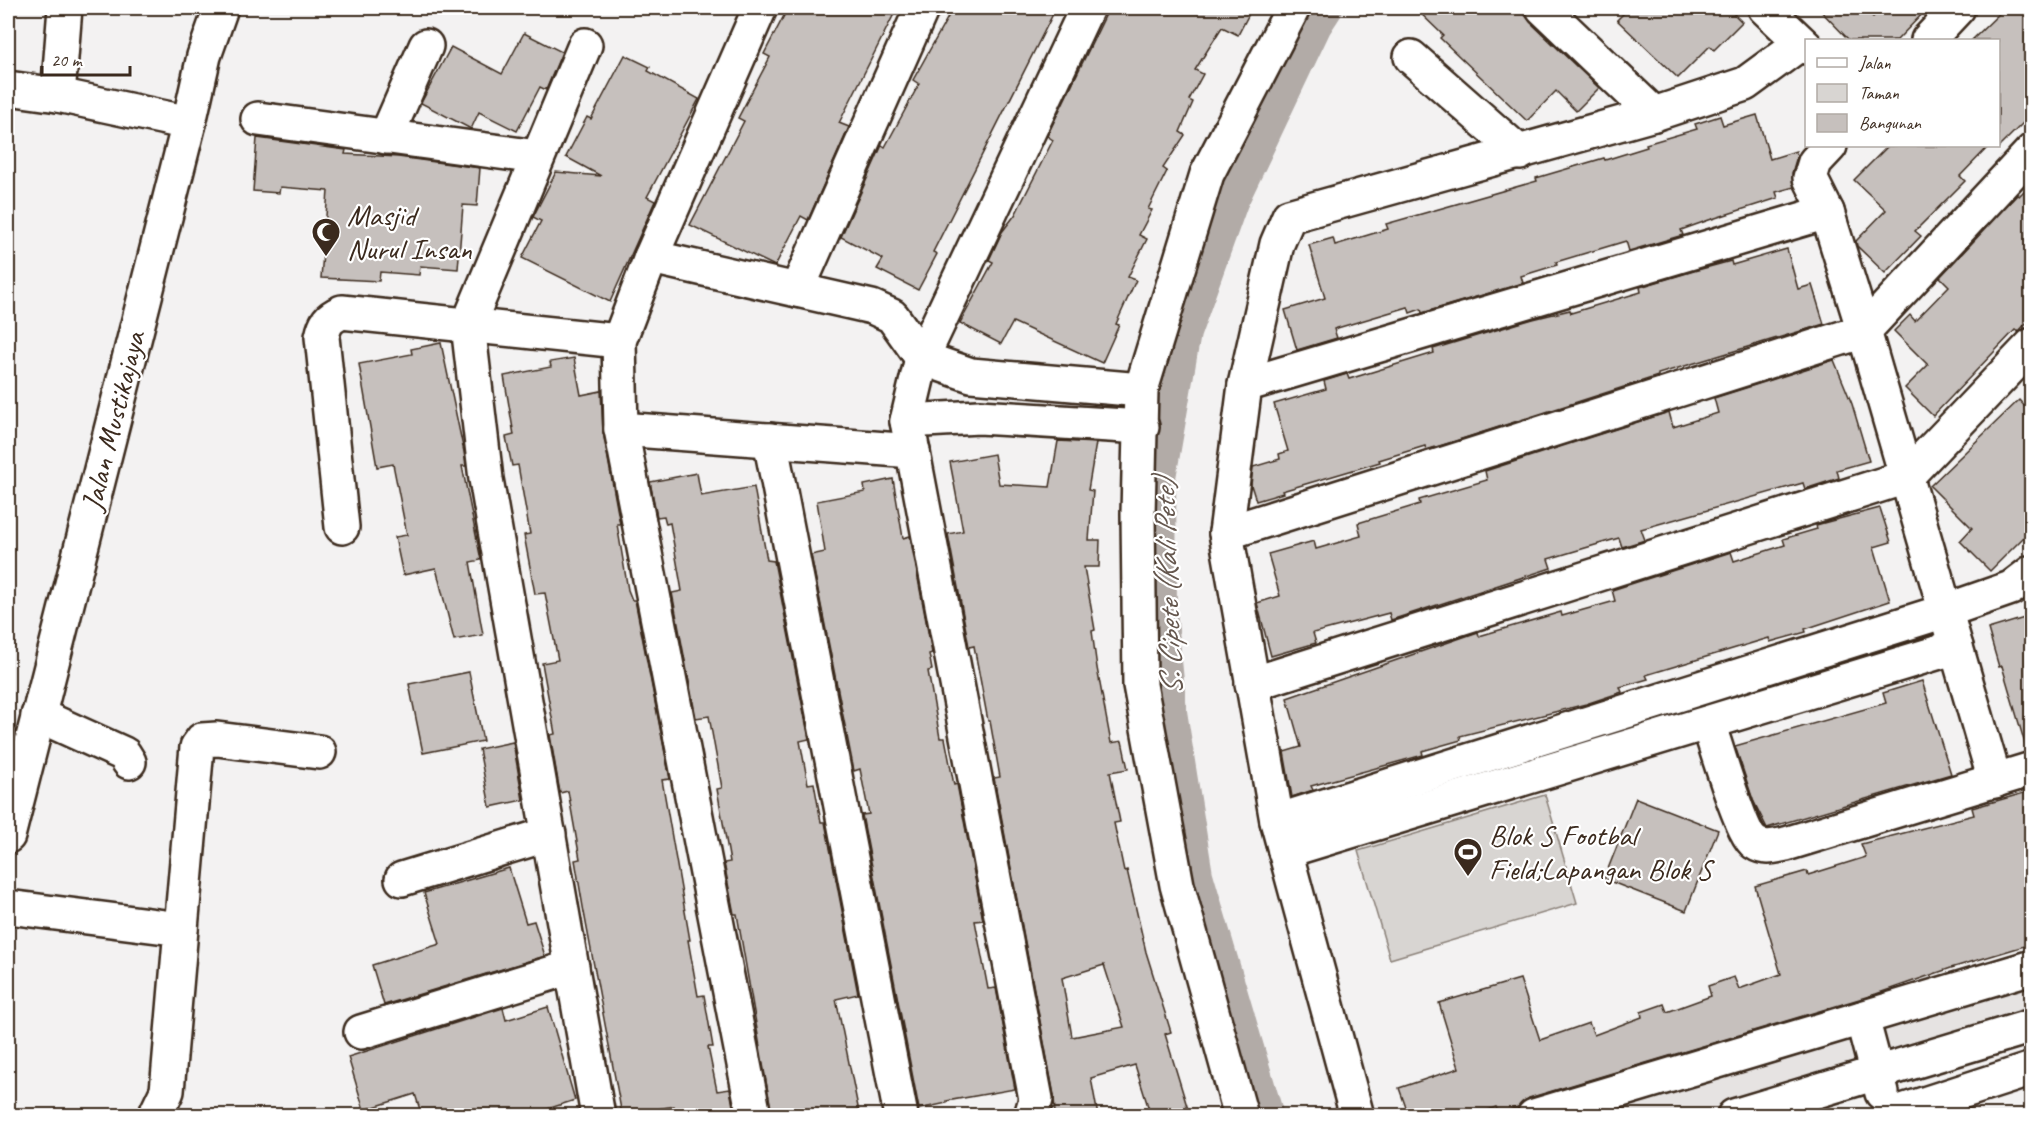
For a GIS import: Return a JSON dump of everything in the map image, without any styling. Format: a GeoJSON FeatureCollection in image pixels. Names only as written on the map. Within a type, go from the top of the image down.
{"type":"FeatureCollection","features":[{"type":"Feature","properties":{"kind":"street"},"geometry":{"type":"LineString","coordinates":[[58,96],[65,8]]}},
{"type":"Feature","properties":{"kind":"street","name":"Jalan Mustikajaya"},"geometry":{"type":"LineString","coordinates":[[8,836],[204,56],[221,8]]}},
{"type":"Feature","properties":{"kind":"street"},"geometry":{"type":"LineString","coordinates":[[754,1116],[621,429],[620,341],[651,257],[760,8]]}},
{"type":"Feature","properties":{"kind":"street"},"geometry":{"type":"LineString","coordinates":[[797,290],[922,8]]}},
{"type":"Feature","properties":{"kind":"street"},"geometry":{"type":"LineString","coordinates":[[1031,1116],[1036,1099],[910,436],[922,357],[1087,8]]}},
{"type":"Feature","properties":{"kind":"street"},"geometry":{"type":"LineString","coordinates":[[1241,1116],[1177,885],[1140,685],[1138,514],[1142,427],[1141,390],[1207,174],[1293,8]]}},
{"type":"Feature","properties":{"kind":"street"},"geometry":{"type":"LineString","coordinates":[[1543,8],[1654,114]]}},
{"type":"Feature","properties":{"kind":"street"},"geometry":{"type":"LineString","coordinates":[[1357,1116],[1281,836],[1226,533],[1245,385],[1277,244],[1289,216],[1520,153],[1654,114],[1745,84],[1804,45],[1765,8]]}},
{"type":"Feature","properties":{"kind":"street"},"geometry":{"type":"LineString","coordinates":[[1929,39],[1958,8]]}},
{"type":"Feature","properties":{"kind":"street"},"geometry":{"type":"LineString","coordinates":[[585,45],[468,325],[486,479],[572,967],[594,1114]]}},
{"type":"Feature","properties":{"kind":"street"},"geometry":{"type":"LineString","coordinates":[[386,137],[426,46]]}},
{"type":"Feature","properties":{"kind":"street"},"geometry":{"type":"LineString","coordinates":[[1411,57],[1520,153]]}},
{"type":"Feature","properties":{"kind":"street"},"geometry":{"type":"LineString","coordinates":[[8,88],[189,123]]}},
{"type":"Feature","properties":{"kind":"street"},"geometry":{"type":"LineString","coordinates":[[258,119],[537,157]]}},
{"type":"Feature","properties":{"kind":"street"},"geometry":{"type":"LineString","coordinates":[[1829,147],[1815,162],[1810,178],[1827,212],[1864,332],[1995,781]]}},
{"type":"Feature","properties":{"kind":"street"},"geometry":{"type":"LineString","coordinates":[[1226,533],[1864,332],[2031,151]]}},
{"type":"Feature","properties":{"kind":"street"},"geometry":{"type":"LineString","coordinates":[[1245,385],[1827,212]]}},
{"type":"Feature","properties":{"kind":"street"},"geometry":{"type":"LineString","coordinates":[[651,257],[873,307],[892,316],[922,357],[971,375],[1141,390]]}},
{"type":"Feature","properties":{"kind":"street"},"geometry":{"type":"LineString","coordinates":[[342,527],[322,337],[325,323],[331,316],[342,312],[620,341]]}},
{"type":"Feature","properties":{"kind":"street"},"geometry":{"type":"LineString","coordinates":[[1252,684],[1906,477],[2031,345]]}},
{"type":"Feature","properties":{"kind":"street"},"geometry":{"type":"LineString","coordinates":[[621,429],[770,440],[910,436],[979,417],[1142,427]]}},
{"type":"Feature","properties":{"kind":"street"},"geometry":{"type":"LineString","coordinates":[[770,440],[901,1116]]}},
{"type":"Feature","properties":{"kind":"street"},"geometry":{"type":"LineString","coordinates":[[1281,836],[2011,588],[2031,572]]}},
{"type":"Feature","properties":{"kind":"street"},"geometry":{"type":"LineString","coordinates":[[1281,836],[1708,723],[1956,647]]}},
{"type":"Feature","properties":{"kind":"street"},"geometry":{"type":"LineString","coordinates":[[39,715],[124,754],[129,762]]}},
{"type":"Feature","properties":{"kind":"street"},"geometry":{"type":"LineString","coordinates":[[1708,723],[1744,827],[1754,843],[1767,847],[2031,769]]}},
{"type":"Feature","properties":{"kind":"street"},"geometry":{"type":"LineString","coordinates":[[154,1116],[167,1091],[197,747],[202,740],[217,739],[319,752]]}},
{"type":"Feature","properties":{"kind":"street"},"geometry":{"type":"LineString","coordinates":[[402,879],[549,834]]}},
{"type":"Feature","properties":{"kind":"street"},"geometry":{"type":"LineString","coordinates":[[8,907],[181,929]]}},
{"type":"Feature","properties":{"kind":"street"},"geometry":{"type":"LineString","coordinates":[[361,1032],[572,967]]}},
{"type":"Feature","properties":{"kind":"street"},"geometry":{"type":"LineString","coordinates":[[1534,1116],[2031,967]]}},
{"type":"Feature","properties":{"kind":"street"},"geometry":{"type":"LineString","coordinates":[[1862,1018],[1888,1115],[2031,1069]]}},
{"type":"Feature","properties":{"kind":"street"},"geometry":{"type":"LineString","coordinates":[[1734,1116],[2031,1026]]}},
{"type":"Feature","properties":{"kind":"shaded area"},"geometry":{"type":"Polygon","coordinates":[[[2031,970],[2031,1017],[2007,1025],[1705,1115],[1587,1116],[2031,970]]]}},
{"type":"Feature","properties":{"kind":"green space","name":"Blok S Footbal Field;Lapangan Blok S"},"geometry":{"type":"Polygon","coordinates":[[[1545,795],[1577,903],[1390,959],[1358,851],[1545,795]]]}},
{"type":"Feature","properties":{"kind":"building"},"geometry":{"type":"Polygon","coordinates":[[[788,8],[897,8],[839,123],[849,127],[808,220],[801,216],[775,266],[690,225],[744,121],[738,118],[770,57],[764,54],[788,8]]]}},
{"type":"Feature","properties":{"kind":"building"},"geometry":{"type":"Polygon","coordinates":[[[953,8],[1056,8],[933,252],[937,254],[918,290],[877,269],[883,259],[841,237],[882,145],[885,147],[919,84],[913,80],[953,8]]]}},
{"type":"Feature","properties":{"kind":"building"},"geometry":{"type":"Polygon","coordinates":[[[1109,8],[1252,8],[1238,35],[1222,27],[1195,70],[1203,74],[1189,100],[1193,102],[1180,132],[1185,135],[1163,168],[1167,171],[1148,209],[1152,210],[1139,235],[1147,239],[1128,277],[1136,280],[1116,324],[1119,325],[1102,363],[1013,322],[1001,344],[960,323],[993,262],[989,260],[1002,232],[1015,215],[1053,140],[1047,136],[1109,8]]]}},
{"type":"Feature","properties":{"kind":"building"},"geometry":{"type":"Polygon","coordinates":[[[1415,8],[1520,8],[1530,22],[1599,88],[1576,111],[1556,91],[1527,121],[1440,38],[1443,35],[1415,8]]]}},
{"type":"Feature","properties":{"kind":"building"},"geometry":{"type":"Polygon","coordinates":[[[1629,8],[1728,8],[1742,22],[1714,50],[1710,46],[1678,78],[1617,20],[1629,8]]]}},
{"type":"Feature","properties":{"kind":"building"},"geometry":{"type":"Polygon","coordinates":[[[1818,8],[1863,8],[1873,17],[1882,8],[1928,8],[1898,39],[1848,39],[1818,8]]]}},
{"type":"Feature","properties":{"kind":"building"},"geometry":{"type":"Polygon","coordinates":[[[2005,8],[2031,8],[2031,115],[2000,146],[2000,39],[1973,39],[2005,8]]]}},
{"type":"Feature","properties":{"kind":"building"},"geometry":{"type":"Polygon","coordinates":[[[524,33],[562,52],[546,90],[540,87],[517,131],[479,112],[471,129],[421,103],[451,47],[502,74],[524,33]]]}},
{"type":"Feature","properties":{"kind":"building"},"geometry":{"type":"Polygon","coordinates":[[[625,55],[650,67],[648,71],[699,99],[647,197],[655,201],[610,302],[522,258],[541,221],[533,217],[556,172],[601,176],[566,157],[587,117],[591,119],[625,55]]]}},
{"type":"Feature","properties":{"kind":"building"},"geometry":{"type":"Polygon","coordinates":[[[1757,115],[1770,159],[1796,151],[1797,156],[1792,173],[1794,187],[1776,192],[1778,198],[1681,230],[1683,235],[1629,251],[1626,241],[1556,262],[1557,265],[1521,276],[1523,283],[1422,313],[1421,309],[1410,313],[1408,307],[1334,329],[1337,338],[1297,350],[1285,310],[1325,298],[1309,245],[1333,238],[1335,245],[1388,229],[1386,224],[1647,147],[1646,144],[1697,129],[1695,124],[1720,116],[1723,125],[1757,115]]]}},
{"type":"Feature","properties":{"kind":"building"},"geometry":{"type":"Polygon","coordinates":[[[257,138],[346,150],[345,154],[398,157],[480,168],[477,206],[463,205],[458,269],[420,266],[419,275],[380,272],[379,281],[321,278],[328,191],[280,187],[279,193],[253,191],[257,138]]]}},
{"type":"Feature","properties":{"kind":"building"},"geometry":{"type":"Polygon","coordinates":[[[1887,147],[1988,147],[1960,176],[1965,181],[1915,231],[1921,236],[1885,273],[1857,246],[1856,241],[1886,210],[1854,180],[1887,147]]]}},
{"type":"Feature","properties":{"kind":"building"},"geometry":{"type":"Polygon","coordinates":[[[2031,184],[2031,318],[2018,332],[2015,330],[1933,416],[1905,388],[1928,365],[1894,331],[1910,315],[1915,321],[1949,286],[1940,277],[2017,195],[2019,196],[2031,184]]]}},
{"type":"Feature","properties":{"kind":"building"},"geometry":{"type":"Polygon","coordinates":[[[1787,249],[1798,289],[1812,285],[1824,324],[1658,374],[1658,376],[1449,443],[1426,450],[1425,446],[1379,460],[1380,462],[1256,501],[1251,485],[1253,467],[1280,459],[1279,454],[1288,451],[1274,404],[1326,389],[1324,381],[1347,374],[1349,379],[1434,353],[1433,349],[1533,319],[1570,310],[1571,313],[1641,292],[1640,287],[1731,261],[1732,265],[1787,249]]]}},
{"type":"Feature","properties":{"kind":"building"},"geometry":{"type":"Polygon","coordinates":[[[441,343],[464,452],[466,466],[462,466],[481,560],[470,562],[483,635],[454,640],[436,568],[403,575],[395,537],[407,535],[393,464],[377,467],[359,364],[412,354],[411,349],[441,343]]]}},
{"type":"Feature","properties":{"kind":"building"},"geometry":{"type":"Polygon","coordinates":[[[574,358],[581,395],[601,391],[603,432],[620,524],[617,524],[628,590],[632,600],[635,600],[670,779],[662,780],[698,996],[704,995],[713,1047],[708,1047],[717,1091],[730,1089],[734,1112],[715,1116],[676,1116],[674,1106],[622,1115],[575,860],[580,859],[568,791],[560,793],[550,735],[555,734],[542,663],[558,660],[545,593],[535,594],[524,535],[530,534],[518,465],[512,466],[506,437],[514,435],[504,376],[551,367],[550,362],[574,358]]]}},
{"type":"Feature","properties":{"kind":"building"},"geometry":{"type":"Polygon","coordinates":[[[1834,360],[1852,404],[1869,461],[1837,470],[1839,478],[1805,489],[1803,483],[1641,529],[1645,540],[1622,547],[1619,538],[1548,559],[1551,568],[1391,620],[1389,613],[1313,633],[1316,643],[1271,656],[1257,603],[1280,596],[1268,554],[1314,541],[1316,549],[1361,536],[1358,523],[1420,504],[1419,500],[1487,480],[1485,471],[1669,412],[1673,427],[1718,413],[1714,398],[1834,360]]]}},
{"type":"Feature","properties":{"kind":"building"},"geometry":{"type":"Polygon","coordinates":[[[2019,400],[2031,413],[2031,530],[1990,571],[1960,541],[1972,528],[1930,486],[2019,400]]]}},
{"type":"Feature","properties":{"kind":"building"},"geometry":{"type":"Polygon","coordinates":[[[1058,441],[1096,443],[1088,490],[1093,491],[1089,540],[1100,540],[1099,567],[1084,567],[1095,630],[1092,631],[1097,668],[1111,743],[1122,741],[1128,769],[1110,772],[1120,822],[1114,823],[1124,871],[1127,870],[1146,952],[1171,1032],[1165,1034],[1190,1116],[1151,1116],[1135,1065],[1091,1078],[1098,1116],[1055,1116],[1054,1095],[994,778],[1000,777],[990,721],[988,721],[974,646],[969,647],[948,534],[963,531],[950,462],[994,454],[999,484],[1050,487],[1058,441]],[[1104,965],[1062,978],[1072,1037],[1124,1027],[1104,965]]]}},
{"type":"Feature","properties":{"kind":"building"},"geometry":{"type":"Polygon","coordinates":[[[697,473],[701,496],[754,487],[767,560],[774,561],[809,739],[800,741],[808,784],[814,783],[821,822],[825,822],[858,994],[836,999],[859,1112],[838,1116],[772,1116],[737,914],[734,914],[724,863],[730,862],[717,789],[722,788],[709,716],[696,718],[672,593],[682,591],[670,523],[666,524],[664,516],[657,517],[650,482],[697,473]]]}},
{"type":"Feature","properties":{"kind":"building"},"geometry":{"type":"Polygon","coordinates":[[[893,479],[903,538],[910,536],[932,653],[929,654],[932,670],[928,671],[940,738],[945,738],[954,785],[957,784],[983,920],[975,921],[988,989],[996,988],[1015,1089],[947,1101],[947,1103],[919,1109],[862,815],[869,814],[860,769],[854,771],[811,555],[825,552],[817,501],[865,492],[864,485],[893,479]]]}},
{"type":"Feature","properties":{"kind":"building"},"geometry":{"type":"Polygon","coordinates":[[[1880,508],[1891,542],[1874,547],[1890,601],[1805,629],[1806,632],[1770,642],[1769,638],[1646,675],[1648,679],[1620,687],[1622,692],[1586,704],[1460,736],[1461,740],[1422,751],[1423,755],[1311,786],[1313,790],[1292,797],[1284,752],[1301,747],[1287,698],[1478,632],[1479,636],[1561,612],[1562,616],[1615,601],[1612,590],[1731,552],[1734,561],[1785,545],[1783,539],[1817,529],[1816,525],[1880,508]]]}},
{"type":"Feature","properties":{"kind":"building"},"geometry":{"type":"Polygon","coordinates":[[[2031,616],[2031,743],[2025,744],[2002,666],[1999,667],[1988,629],[2031,616]]]}},
{"type":"Feature","properties":{"kind":"building"},"geometry":{"type":"Polygon","coordinates":[[[469,672],[483,741],[423,753],[409,684],[469,672]]]}},
{"type":"Feature","properties":{"kind":"building"},"geometry":{"type":"Polygon","coordinates":[[[1922,681],[1951,774],[1767,828],[1753,800],[1735,746],[1886,703],[1883,693],[1922,681]]]}},
{"type":"Feature","properties":{"kind":"building"},"geometry":{"type":"Polygon","coordinates":[[[513,742],[523,800],[490,807],[479,749],[513,742]]]}},
{"type":"Feature","properties":{"kind":"building"},"geometry":{"type":"Polygon","coordinates":[[[2031,791],[2031,944],[1876,994],[1529,1098],[1518,1107],[1499,1114],[1496,1107],[1473,1116],[1409,1116],[1399,1088],[1459,1068],[1439,1003],[1520,979],[1540,1040],[1589,1023],[1594,1035],[1642,1017],[1641,1012],[1664,1004],[1667,1012],[1711,996],[1708,986],[1734,977],[1739,989],[1781,974],[1755,886],[1807,871],[1808,875],[1866,857],[1861,844],[1974,815],[1972,808],[2031,791]]]}},
{"type":"Feature","properties":{"kind":"building"},"geometry":{"type":"Polygon","coordinates":[[[1636,798],[1718,830],[1686,911],[1604,879],[1636,798]]]}},
{"type":"Feature","properties":{"kind":"building"},"geometry":{"type":"Polygon","coordinates":[[[509,868],[526,923],[534,921],[545,956],[384,1005],[372,965],[440,944],[424,893],[509,868]]]}},
{"type":"Feature","properties":{"kind":"building"},"geometry":{"type":"Polygon","coordinates":[[[548,1007],[575,1100],[526,1116],[422,1116],[415,1094],[364,1110],[348,1057],[503,1008],[506,1020],[548,1007]]]}},
{"type":"Feature","properties":{"kind":"waterway","name":"S. Cipete (Kali Pete)"},"geometry":{"type":"LineString","coordinates":[[1268,1116],[1197,875],[1171,712],[1161,610],[1160,477],[1185,333],[1232,202],[1316,25],[1327,8]]}},
{"type":"Feature","properties":{"kind":"place","name":"Masjid Nurul Insan"},"geometry":{"type":"Point","coordinates":[326,258]}},
{"type":"Feature","properties":{"kind":"place","name":"Blok S Footbal Field;Lapangan Blok S"},"geometry":{"type":"Point","coordinates":[1468,878]}}]}
